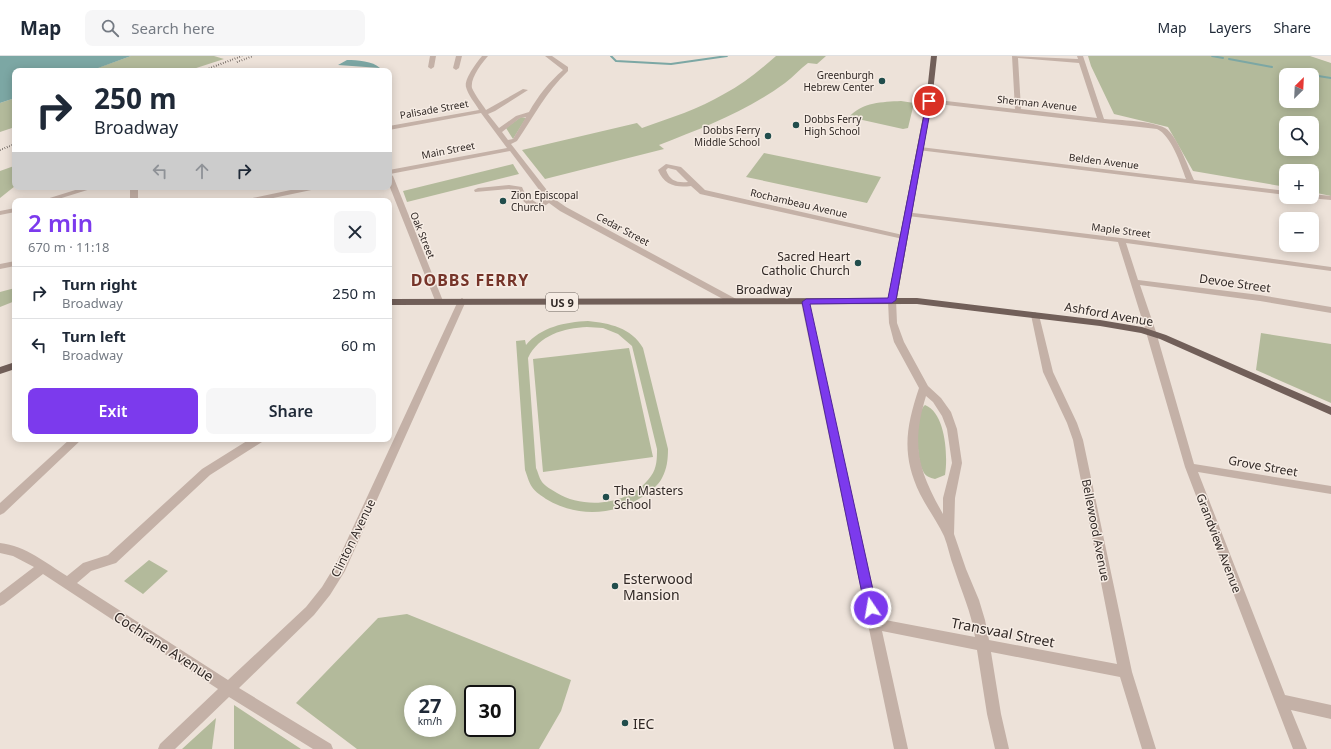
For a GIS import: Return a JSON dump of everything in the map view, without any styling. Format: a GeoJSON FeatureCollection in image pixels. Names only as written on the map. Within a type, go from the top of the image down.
{"type":"FeatureCollection","features":[{"type":"Feature","properties":{"kind":"main road"},"geometry":{"type":"LineString","coordinates":[[892,300],[929,101],[934,56]]}},
{"type":"Feature","properties":{"kind":"main road","name":"Broadway"},"geometry":{"type":"LineString","coordinates":[[392,302],[806,302],[892,300]]}},
{"type":"Feature","properties":{"kind":"main road","name":"Ashford Avenue"},"geometry":{"type":"LineString","coordinates":[[892,300],[917,301],[1100,323],[1151,332],[1331,411]]}},
{"type":"Feature","properties":{"kind":"main road"},"geometry":{"type":"LineString","coordinates":[[0,371],[12,366]]}},
{"type":"Feature","properties":{"kind":"street"},"geometry":{"type":"LineString","coordinates":[[431,67],[433,56]]}},
{"type":"Feature","properties":{"kind":"street"},"geometry":{"type":"LineString","coordinates":[[456,68],[459,56]]}},
{"type":"Feature","properties":{"kind":"street","name":"Cedar Street"},"geometry":{"type":"LineString","coordinates":[[485,56],[479,63],[469,83],[469,87],[483,112],[499,131],[550,200],[563,209],[735,302]]}},
{"type":"Feature","properties":{"kind":"street"},"geometry":{"type":"LineString","coordinates":[[509,146],[515,140],[530,114],[549,87],[566,70],[560,62],[548,56]]}},
{"type":"Feature","properties":{"kind":"street"},"geometry":{"type":"LineString","coordinates":[[1018,111],[1015,56],[1081,59],[1101,120]]}},
{"type":"Feature","properties":{"kind":"street","name":"Palisade Street"},"geometry":{"type":"LineString","coordinates":[[392,127],[493,110],[525,90]]}},
{"type":"Feature","properties":{"kind":"street","name":"Sherman Avenue"},"geometry":{"type":"LineString","coordinates":[[929,101],[1143,125],[1163,130],[1166,132],[1191,182]]}},
{"type":"Feature","properties":{"kind":"street"},"geometry":{"type":"LineString","coordinates":[[499,131],[518,117],[530,114]]}},
{"type":"Feature","properties":{"kind":"street","name":"Main Street"},"geometry":{"type":"LineString","coordinates":[[392,171],[509,146]]}},
{"type":"Feature","properties":{"kind":"street","name":"Belden Avenue"},"geometry":{"type":"LineString","coordinates":[[920,149],[1279,192]]}},
{"type":"Feature","properties":{"kind":"street","name":"Oak Street"},"geometry":{"type":"LineString","coordinates":[[392,184],[439,301]]}},
{"type":"Feature","properties":{"kind":"street","name":"Rochambeau Avenue"},"geometry":{"type":"LineString","coordinates":[[693,184],[703,192],[903,237]]}},
{"type":"Feature","properties":{"kind":"street"},"geometry":{"type":"LineString","coordinates":[[478,190],[510,187],[519,189],[523,197],[536,206],[550,200]]}},
{"type":"Feature","properties":{"kind":"street"},"geometry":{"type":"LineString","coordinates":[[54,198],[82,190]]}},
{"type":"Feature","properties":{"kind":"street"},"geometry":{"type":"LineString","coordinates":[[284,197],[306,190]]}},
{"type":"Feature","properties":{"kind":"street"},"geometry":{"type":"LineString","coordinates":[[1319,197],[1331,198]]}},
{"type":"Feature","properties":{"kind":"street"},"geometry":{"type":"LineString","coordinates":[[0,213],[12,211]]}},
{"type":"Feature","properties":{"kind":"street","name":"Maple Street"},"geometry":{"type":"LineString","coordinates":[[908,214],[1121,240],[1331,269]]}},
{"type":"Feature","properties":{"kind":"street","name":"Grandview Avenue"},"geometry":{"type":"LineString","coordinates":[[1121,240],[1151,332],[1190,467],[1300,749]]}},
{"type":"Feature","properties":{"kind":"street"},"geometry":{"type":"LineString","coordinates":[[0,267],[12,263]]}},
{"type":"Feature","properties":{"kind":"street","name":"Devoe Street"},"geometry":{"type":"LineString","coordinates":[[1135,282],[1260,298],[1331,310]]}},
{"type":"Feature","properties":{"kind":"street"},"geometry":{"type":"LineString","coordinates":[[892,300],[893,323],[899,342],[924,388],[937,400],[947,415],[952,429],[957,463],[949,498],[950,535]]}},
{"type":"Feature","properties":{"kind":"street","name":"Clinton Avenue"},"geometry":{"type":"LineString","coordinates":[[165,749],[310,611],[326,591],[341,567],[462,302]]}},
{"type":"Feature","properties":{"kind":"street"},"geometry":{"type":"LineString","coordinates":[[806,302],[821,380],[901,749]]}},
{"type":"Feature","properties":{"kind":"street","name":"Bellewood Avenue"},"geometry":{"type":"LineString","coordinates":[[1035,315],[1048,372],[1072,423],[1078,440],[1125,672],[1149,749]]}},
{"type":"Feature","properties":{"kind":"street"},"geometry":{"type":"LineString","coordinates":[[924,388],[915,416],[913,455],[916,469],[925,492],[950,535],[960,569],[973,600],[979,620],[994,714],[1002,749]]}},
{"type":"Feature","properties":{"kind":"street"},"geometry":{"type":"LineString","coordinates":[[0,510],[74,442]]}},
{"type":"Feature","properties":{"kind":"street"},"geometry":{"type":"LineString","coordinates":[[68,583],[87,567],[112,558],[206,472],[253,442]]}},
{"type":"Feature","properties":{"kind":"street","name":"Grove Street"},"geometry":{"type":"LineString","coordinates":[[1190,467],[1331,490]]}},
{"type":"Feature","properties":{"kind":"street","name":"Cochrane Avenue"},"geometry":{"type":"LineString","coordinates":[[0,548],[14,550],[43,567],[229,689],[326,749]]}},
{"type":"Feature","properties":{"kind":"street"},"geometry":{"type":"LineString","coordinates":[[0,600],[43,567]]}},
{"type":"Feature","properties":{"kind":"street","name":"Transvaal Street"},"geometry":{"type":"LineString","coordinates":[[874,624],[1125,672]]}},
{"type":"Feature","properties":{"kind":"street"},"geometry":{"type":"LineString","coordinates":[[1280,701],[1331,712]]}},
{"type":"Feature","properties":{"kind":"green space"},"geometry":{"type":"Polygon","coordinates":[[[131,56],[214,56],[224,59],[196,68],[97,68],[131,56]]]}},
{"type":"Feature","properties":{"kind":"green space"},"geometry":{"type":"Polygon","coordinates":[[[776,56],[826,56],[817,64],[808,63],[785,83],[740,110],[659,145],[664,149],[545,179],[522,150],[637,123],[642,128],[674,117],[705,104],[738,86],[776,56]]]}},
{"type":"Feature","properties":{"kind":"green space"},"geometry":{"type":"Polygon","coordinates":[[[1088,56],[1310,56],[1331,63],[1331,196],[1319,193],[1319,164],[1279,164],[1279,186],[1193,171],[1168,127],[1114,114],[1091,66],[1088,56]]]}},
{"type":"Feature","properties":{"kind":"green space"},"geometry":{"type":"Polygon","coordinates":[[[12,99],[12,128],[0,132],[0,103],[12,99]]]}},
{"type":"Feature","properties":{"kind":"green space"},"geometry":{"type":"Polygon","coordinates":[[[901,101],[914,103],[908,128],[903,129],[849,117],[860,108],[873,104],[901,101]]]}},
{"type":"Feature","properties":{"kind":"green space"},"geometry":{"type":"Polygon","coordinates":[[[521,117],[526,118],[513,139],[506,128],[521,117]]]}},
{"type":"Feature","properties":{"kind":"green space"},"geometry":{"type":"Polygon","coordinates":[[[764,153],[881,177],[867,203],[746,177],[764,153]]]}},
{"type":"Feature","properties":{"kind":"green space"},"geometry":{"type":"Polygon","coordinates":[[[513,164],[519,174],[407,202],[403,191],[513,164]]]}},
{"type":"Feature","properties":{"kind":"green space"},"geometry":{"type":"Polygon","coordinates":[[[12,167],[12,188],[0,198],[0,171],[12,167]]]}},
{"type":"Feature","properties":{"kind":"green space"},"geometry":{"type":"Polygon","coordinates":[[[12,289],[12,302],[0,307],[0,292],[12,289]]]}},
{"type":"Feature","properties":{"kind":"green space"},"geometry":{"type":"Polygon","coordinates":[[[588,321],[612,325],[626,331],[638,341],[643,348],[668,449],[664,475],[656,486],[642,497],[631,503],[607,511],[594,512],[570,509],[558,505],[535,491],[530,483],[525,470],[516,341],[525,340],[526,345],[546,330],[562,324],[588,321]],[[578,328],[553,334],[545,338],[533,350],[528,358],[536,468],[543,483],[557,493],[581,502],[607,502],[620,499],[632,493],[642,486],[651,476],[656,463],[657,449],[632,346],[618,334],[603,328],[578,328]]]}},
{"type":"Feature","properties":{"kind":"green space"},"geometry":{"type":"Polygon","coordinates":[[[1261,333],[1331,344],[1331,403],[1256,370],[1261,333]]]}},
{"type":"Feature","properties":{"kind":"green space"},"geometry":{"type":"Polygon","coordinates":[[[629,348],[653,457],[543,472],[533,359],[629,348]]]}},
{"type":"Feature","properties":{"kind":"green space"},"geometry":{"type":"Polygon","coordinates":[[[925,405],[932,410],[937,417],[944,436],[946,447],[945,475],[935,479],[924,473],[919,457],[919,417],[925,405]]]}},
{"type":"Feature","properties":{"kind":"green space"},"geometry":{"type":"Polygon","coordinates":[[[149,560],[168,571],[143,594],[124,581],[149,560]]]}},
{"type":"Feature","properties":{"kind":"green space"},"geometry":{"type":"Polygon","coordinates":[[[407,614],[571,680],[561,711],[539,749],[357,749],[296,703],[378,618],[407,614]]]}},
{"type":"Feature","properties":{"kind":"green space"},"geometry":{"type":"Polygon","coordinates":[[[234,705],[301,749],[234,749],[234,705]]]}},
{"type":"Feature","properties":{"kind":"green space"},"geometry":{"type":"Polygon","coordinates":[[[216,718],[212,749],[182,749],[216,718]]]}},
{"type":"Feature","properties":{"kind":"water"},"geometry":{"type":"Polygon","coordinates":[[[0,56],[131,56],[98,68],[12,68],[12,99],[0,103],[0,56]]]}},
{"type":"Feature","properties":{"kind":"water"},"geometry":{"type":"Polygon","coordinates":[[[347,60],[369,62],[380,68],[338,65],[347,60]]]}},
{"type":"Feature","properties":{"kind":"waterway"},"geometry":{"type":"LineString","coordinates":[[611,56],[616,61],[671,64],[727,56]]}},
{"type":"Feature","properties":{"kind":"waterway"},"geometry":{"type":"LineString","coordinates":[[1212,56],[1223,58]]}},
{"type":"Feature","properties":{"kind":"waterway"},"geometry":{"type":"LineString","coordinates":[[1229,59],[1272,67]]}},
{"type":"Feature","properties":{"kind":"waterway"},"geometry":{"type":"LineString","coordinates":[[1319,76],[1331,78]]}},
{"type":"Feature","properties":{"kind":"railway"},"geometry":{"type":"LineString","coordinates":[[210,68],[242,56]]}},
{"type":"Feature","properties":{"kind":"railway"},"geometry":{"type":"LineString","coordinates":[[237,62],[253,56]]}},
{"type":"Feature","properties":{"kind":"railway"},"geometry":{"type":"LineString","coordinates":[[0,150],[12,145]]}},
{"type":"Feature","properties":{"kind":"place","name":"Greenburgh Hebrew Center"},"geometry":{"type":"Point","coordinates":[882,81]}},
{"type":"Feature","properties":{"kind":"place","name":"Dobbs Ferry High School"},"geometry":{"type":"Point","coordinates":[796,125]}},
{"type":"Feature","properties":{"kind":"place","name":"Dobbs Ferry Middle School"},"geometry":{"type":"Point","coordinates":[768,136]}},
{"type":"Feature","properties":{"kind":"place","name":"Zion Episcopal Church"},"geometry":{"type":"Point","coordinates":[503,201]}},
{"type":"Feature","properties":{"kind":"place","name":"Sacred Heart Catholic Church"},"geometry":{"type":"Point","coordinates":[858,263]}},
{"type":"Feature","properties":{"kind":"place","name":"The Masters School"},"geometry":{"type":"Point","coordinates":[606,497]}},
{"type":"Feature","properties":{"kind":"place","name":"Esterwood Mansion"},"geometry":{"type":"Point","coordinates":[615,586]}},
{"type":"Feature","properties":{"kind":"place","name":"IEC"},"geometry":{"type":"Point","coordinates":[625,723]}},
{"type":"Feature","properties":{"kind":"district","name":"DOBBS FERRY"},"geometry":{"type":"Point","coordinates":[470,280]}},
{"type":"Feature","properties":{"kind":"route"},"geometry":{"type":"LineString","coordinates":[[871,608],[817,361],[806,302],[892,300],[929,101]]}}]}
